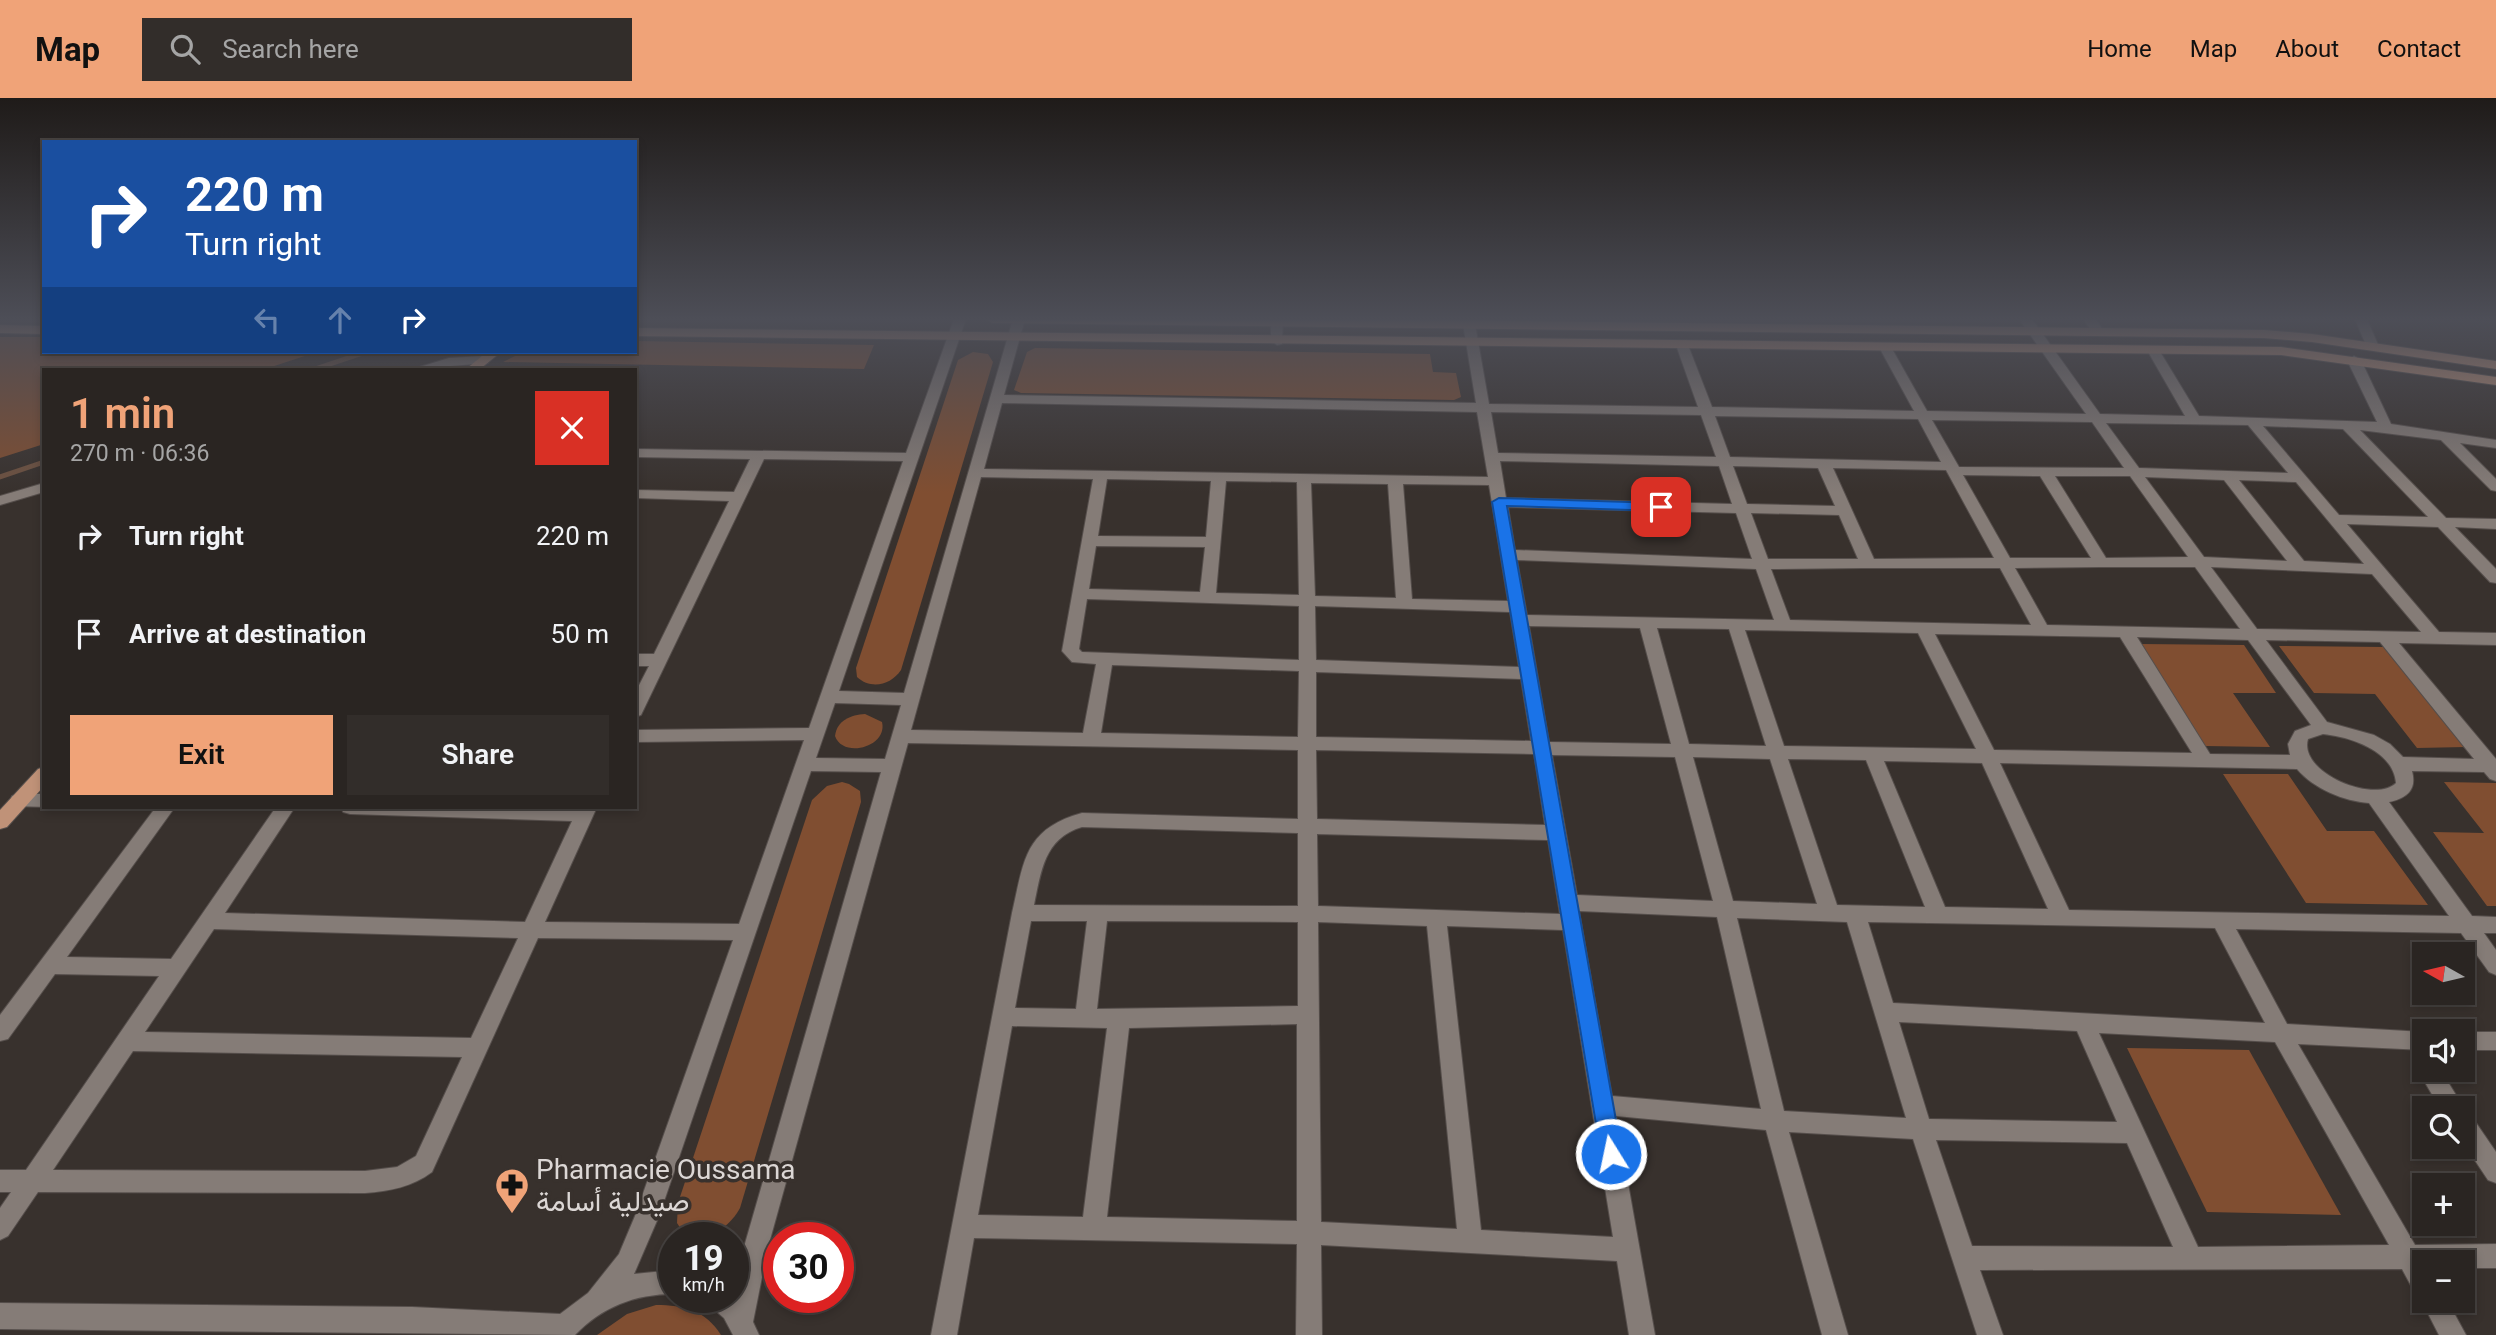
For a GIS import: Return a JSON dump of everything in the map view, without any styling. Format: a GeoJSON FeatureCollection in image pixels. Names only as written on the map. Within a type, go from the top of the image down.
{"type":"FeatureCollection","features":[{"type":"Feature","properties":{"kind":"main road"},"geometry":{"type":"LineString","coordinates":[[2467,377],[2496,381]]}},
{"type":"Feature","properties":{"kind":"main road"},"geometry":{"type":"LineString","coordinates":[[0,822],[42,776]]}},
{"type":"Feature","properties":{"kind":"street"},"geometry":{"type":"LineString","coordinates":[[0,1316],[412,1320],[562,1331],[596,1303],[628,1262],[648,1216],[939,377]]}},
{"type":"Feature","properties":{"kind":"street"},"geometry":{"type":"LineString","coordinates":[[743,1329],[756,1247],[1002,377]]}},
{"type":"Feature","properties":{"kind":"street"},"geometry":{"type":"LineString","coordinates":[[1478,377],[1642,1335]]}},
{"type":"Feature","properties":{"kind":"street"},"geometry":{"type":"LineString","coordinates":[[1694,377],[1784,625]]}},
{"type":"Feature","properties":{"kind":"street"},"geometry":{"type":"LineString","coordinates":[[1902,377],[2042,630]]}},
{"type":"Feature","properties":{"kind":"street"},"geometry":{"type":"LineString","coordinates":[[2066,377],[2322,728]]}},
{"type":"Feature","properties":{"kind":"street"},"geometry":{"type":"LineString","coordinates":[[2169,377],[2195,421]]}},
{"type":"Feature","properties":{"kind":"street"},"geometry":{"type":"LineString","coordinates":[[2362,377],[2386,427]]}},
{"type":"Feature","properties":{"kind":"street"},"geometry":{"type":"LineString","coordinates":[[996,399],[2252,421],[2386,427],[2496,444]]}},
{"type":"Feature","properties":{"kind":"street"},"geometry":{"type":"LineString","coordinates":[[2252,421],[2435,638]]}},
{"type":"Feature","properties":{"kind":"street"},"geometry":{"type":"LineString","coordinates":[[2347,425],[2496,578]]}},
{"type":"Feature","properties":{"kind":"street"},"geometry":{"type":"LineString","coordinates":[[2445,436],[2496,487]]}},
{"type":"Feature","properties":{"kind":"street"},"geometry":{"type":"LineString","coordinates":[[637,453],[912,457]]}},
{"type":"Feature","properties":{"kind":"street"},"geometry":{"type":"LineString","coordinates":[[637,707],[759,455]]}},
{"type":"Feature","properties":{"kind":"street"},"geometry":{"type":"LineString","coordinates":[[1492,457],[2299,478]]}},
{"type":"Feature","properties":{"kind":"street"},"geometry":{"type":"LineString","coordinates":[[1824,464],[1869,565]]}},
{"type":"Feature","properties":{"kind":"street"},"geometry":{"type":"LineString","coordinates":[[2045,472],[2102,563]]}},
{"type":"Feature","properties":{"kind":"street"},"geometry":{"type":"LineString","coordinates":[[975,473],[1496,481]]}},
{"type":"Feature","properties":{"kind":"street"},"geometry":{"type":"LineString","coordinates":[[1101,475],[1070,650],[1078,657],[1528,673]]}},
{"type":"Feature","properties":{"kind":"street"},"geometry":{"type":"LineString","coordinates":[[1208,597],[1219,477]]}},
{"type":"Feature","properties":{"kind":"street"},"geometry":{"type":"LineString","coordinates":[[2229,477],[2299,565]]}},
{"type":"Feature","properties":{"kind":"street"},"geometry":{"type":"LineString","coordinates":[[1304,478],[1307,599],[1309,1335]]}},
{"type":"Feature","properties":{"kind":"street"},"geometry":{"type":"LineString","coordinates":[[1395,479],[1404,602]]}},
{"type":"Feature","properties":{"kind":"street"},"geometry":{"type":"LineString","coordinates":[[0,501],[42,488]]}},
{"type":"Feature","properties":{"kind":"street"},"geometry":{"type":"LineString","coordinates":[[637,494],[738,496]]}},
{"type":"Feature","properties":{"kind":"street"},"geometry":{"type":"LineString","coordinates":[[1499,502],[1844,512]]}},
{"type":"Feature","properties":{"kind":"street"},"geometry":{"type":"LineString","coordinates":[[2334,519],[2496,524]]}},
{"type":"Feature","properties":{"kind":"street"},"geometry":{"type":"LineString","coordinates":[[1089,541],[1213,542]]}},
{"type":"Feature","properties":{"kind":"street"},"geometry":{"type":"LineString","coordinates":[[1508,555],[1762,564],[2006,565],[2199,562],[2376,569]]}},
{"type":"Feature","properties":{"kind":"street"},"geometry":{"type":"LineString","coordinates":[[1079,594],[1404,602],[1647,623],[2496,639]]}},
{"type":"Feature","properties":{"kind":"street"},"geometry":{"type":"LineString","coordinates":[[1647,623],[1725,909],[1775,1121],[1835,1335]]}},
{"type":"Feature","properties":{"kind":"street"},"geometry":{"type":"LineString","coordinates":[[1735,624],[1830,914]]}},
{"type":"Feature","properties":{"kind":"street"},"geometry":{"type":"LineString","coordinates":[[1924,628],[1988,756],[2062,917]]}},
{"type":"Feature","properties":{"kind":"street"},"geometry":{"type":"LineString","coordinates":[[2125,632],[2205,760]]}},
{"type":"Feature","properties":{"kind":"street"},"geometry":{"type":"LineString","coordinates":[[2385,637],[2494,768]]}},
{"type":"Feature","properties":{"kind":"street"},"geometry":{"type":"LineString","coordinates":[[1091,739],[1105,659]]}},
{"type":"Feature","properties":{"kind":"street"},"geometry":{"type":"LineString","coordinates":[[637,660],[661,660]]}},
{"type":"Feature","properties":{"kind":"street"},"geometry":{"type":"LineString","coordinates":[[829,697],[910,699]]}},
{"type":"Feature","properties":{"kind":"street"},"geometry":{"type":"LineString","coordinates":[[2322,728],[2356,735],[2388,753],[2405,775],[2405,785],[2400,792],[2390,797],[2375,798],[2342,791],[2312,773],[2296,752],[2296,742],[2301,735],[2322,728]]}},
{"type":"Feature","properties":{"kind":"street"},"geometry":{"type":"LineString","coordinates":[[637,736],[816,734]]}},
{"type":"Feature","properties":{"kind":"street"},"geometry":{"type":"LineString","coordinates":[[900,736],[2302,762]]}},
{"type":"Feature","properties":{"kind":"street"},"geometry":{"type":"LineString","coordinates":[[1872,754],[1938,915]]}},
{"type":"Feature","properties":{"kind":"street"},"geometry":{"type":"LineString","coordinates":[[805,764],[891,766]]}},
{"type":"Feature","properties":{"kind":"street"},"geometry":{"type":"LineString","coordinates":[[2399,764],[2494,768]]}},
{"type":"Feature","properties":{"kind":"street"},"geometry":{"type":"LineString","coordinates":[[2375,798],[2496,966]]}},
{"type":"Feature","properties":{"kind":"street"},"geometry":{"type":"LineString","coordinates":[[19,801],[42,801]]}},
{"type":"Feature","properties":{"kind":"street"},"geometry":{"type":"LineString","coordinates":[[0,1032],[165,809]]}},
{"type":"Feature","properties":{"kind":"street"},"geometry":{"type":"LineString","coordinates":[[0,1228],[285,809]]}},
{"type":"Feature","properties":{"kind":"street"},"geometry":{"type":"LineString","coordinates":[[0,1181],[365,1182],[396,1180],[412,1174],[424,1164],[586,811],[468,809]]}},
{"type":"Feature","properties":{"kind":"street"},"geometry":{"type":"LineString","coordinates":[[944,1335],[1022,914],[1038,846],[1068,822],[1082,820],[1556,833]]}},
{"type":"Feature","properties":{"kind":"street"},"geometry":{"type":"LineString","coordinates":[[1022,914],[1306,914],[1436,919],[1725,909],[1830,914],[2496,925]]}},
{"type":"Feature","properties":{"kind":"street"},"geometry":{"type":"LineString","coordinates":[[1085,1018],[1098,914]]}},
{"type":"Feature","properties":{"kind":"street"},"geometry":{"type":"LineString","coordinates":[[1855,914],[1990,1335]]}},
{"type":"Feature","properties":{"kind":"street"},"geometry":{"type":"LineString","coordinates":[[1436,919],[1470,1241]]}},
{"type":"Feature","properties":{"kind":"street"},"geometry":{"type":"LineString","coordinates":[[2221,920],[2282,1035],[2412,1263]]}},
{"type":"Feature","properties":{"kind":"street"},"geometry":{"type":"LineString","coordinates":[[208,921],[532,930],[747,932]]}},
{"type":"Feature","properties":{"kind":"street"},"geometry":{"type":"LineString","coordinates":[[51,965],[176,968]]}},
{"type":"Feature","properties":{"kind":"street"},"geometry":{"type":"LineString","coordinates":[[1886,1012],[2412,1041]]}},
{"type":"Feature","properties":{"kind":"street"},"geometry":{"type":"LineString","coordinates":[[1003,1017],[1119,1019],[1308,1015]]}},
{"type":"Feature","properties":{"kind":"street"},"geometry":{"type":"LineString","coordinates":[[1094,1227],[1119,1019]]}},
{"type":"Feature","properties":{"kind":"street"},"geometry":{"type":"LineString","coordinates":[[2083,1022],[2191,1259]]}},
{"type":"Feature","properties":{"kind":"street"},"geometry":{"type":"LineString","coordinates":[[126,1041],[479,1048]]}},
{"type":"Feature","properties":{"kind":"street"},"geometry":{"type":"LineString","coordinates":[[2475,1041],[2496,1041]]}},
{"type":"Feature","properties":{"kind":"street"},"geometry":{"type":"LineString","coordinates":[[1603,1105],[1775,1121],[1922,1129],[2133,1133]]}},
{"type":"Feature","properties":{"kind":"street"},"geometry":{"type":"LineString","coordinates":[[2475,1140],[2496,1172]]}},
{"type":"Feature","properties":{"kind":"street"},"geometry":{"type":"LineString","coordinates":[[964,1226],[1310,1233],[1628,1250]]}},
{"type":"Feature","properties":{"kind":"street"},"geometry":{"type":"LineString","coordinates":[[1964,1258],[2191,1259],[2496,1255]]}},
{"type":"Feature","properties":{"kind":"street"},"geometry":{"type":"LineString","coordinates":[[596,1303],[629,1287],[658,1281]]}},
{"type":"Feature","properties":{"kind":"street"},"geometry":{"type":"LineString","coordinates":[[735,1313],[743,1329]]}},
{"type":"Feature","properties":{"kind":"street"},"geometry":{"type":"LineString","coordinates":[[2440,1313],[2453,1335]]}},
{"type":"Feature","properties":{"kind":"street"},"geometry":{"type":"LineString","coordinates":[[389,1335],[412,1320]]}},
{"type":"Feature","properties":{"kind":"shaded area"},"geometry":{"type":"Polygon","coordinates":[[[0,377],[42,377],[42,445],[0,458],[0,377]]]}},
{"type":"Feature","properties":{"kind":"shaded area"},"geometry":{"type":"Polygon","coordinates":[[[952,377],[989,377],[901,670],[886,682],[868,684],[857,677],[856,668],[952,377]]]}},
{"type":"Feature","properties":{"kind":"shaded area"},"geometry":{"type":"Polygon","coordinates":[[[1019,377],[1457,377],[1461,397],[1454,400],[1021,393],[1014,390],[1019,377]]]}},
{"type":"Feature","properties":{"kind":"shaded area"},"geometry":{"type":"Polygon","coordinates":[[[2140,644],[2244,645],[2276,693],[2233,693],[2270,747],[2205,746],[2140,644]]]}},
{"type":"Feature","properties":{"kind":"shaded area"},"geometry":{"type":"Polygon","coordinates":[[[2279,646],[2384,647],[2466,747],[2417,748],[2375,694],[2314,693],[2279,646]]]}},
{"type":"Feature","properties":{"kind":"shaded area"},"geometry":{"type":"Polygon","coordinates":[[[865,714],[882,722],[882,731],[878,738],[864,747],[847,747],[840,743],[835,736],[842,722],[865,714]]]}},
{"type":"Feature","properties":{"kind":"shaded area"},"geometry":{"type":"Polygon","coordinates":[[[2223,774],[2288,774],[2327,831],[2374,831],[2428,905],[2306,903],[2223,774]]]}},
{"type":"Feature","properties":{"kind":"shaded area"},"geometry":{"type":"Polygon","coordinates":[[[842,782],[849,784],[860,791],[861,802],[740,1208],[729,1222],[677,1222],[678,1203],[812,800],[827,786],[842,782]]]}},
{"type":"Feature","properties":{"kind":"shaded area"},"geometry":{"type":"Polygon","coordinates":[[[2444,782],[2496,783],[2496,906],[2487,906],[2433,832],[2484,833],[2444,782]]]}},
{"type":"Feature","properties":{"kind":"shaded area"},"geometry":{"type":"Polygon","coordinates":[[[2127,1048],[2249,1050],[2341,1215],[2207,1212],[2127,1048]]]}},
{"type":"Feature","properties":{"kind":"shaded area"},"geometry":{"type":"Polygon","coordinates":[[[656,1305],[658,1313],[697,1313],[708,1320],[721,1335],[597,1335],[627,1314],[656,1305]]]}},
{"type":"Feature","properties":{"kind":"waterway"},"geometry":{"type":"LineString","coordinates":[[0,477],[42,463]]}},
{"type":"Feature","properties":{"kind":"place","name":"Pharmacie Oussama صيدلية أسامة"},"geometry":{"type":"Point","coordinates":[512,1215]}},
{"type":"Feature","properties":{"kind":"route"},"geometry":{"type":"LineString","coordinates":[[1611,1154],[1499,502],[1661,507]]}}]}
